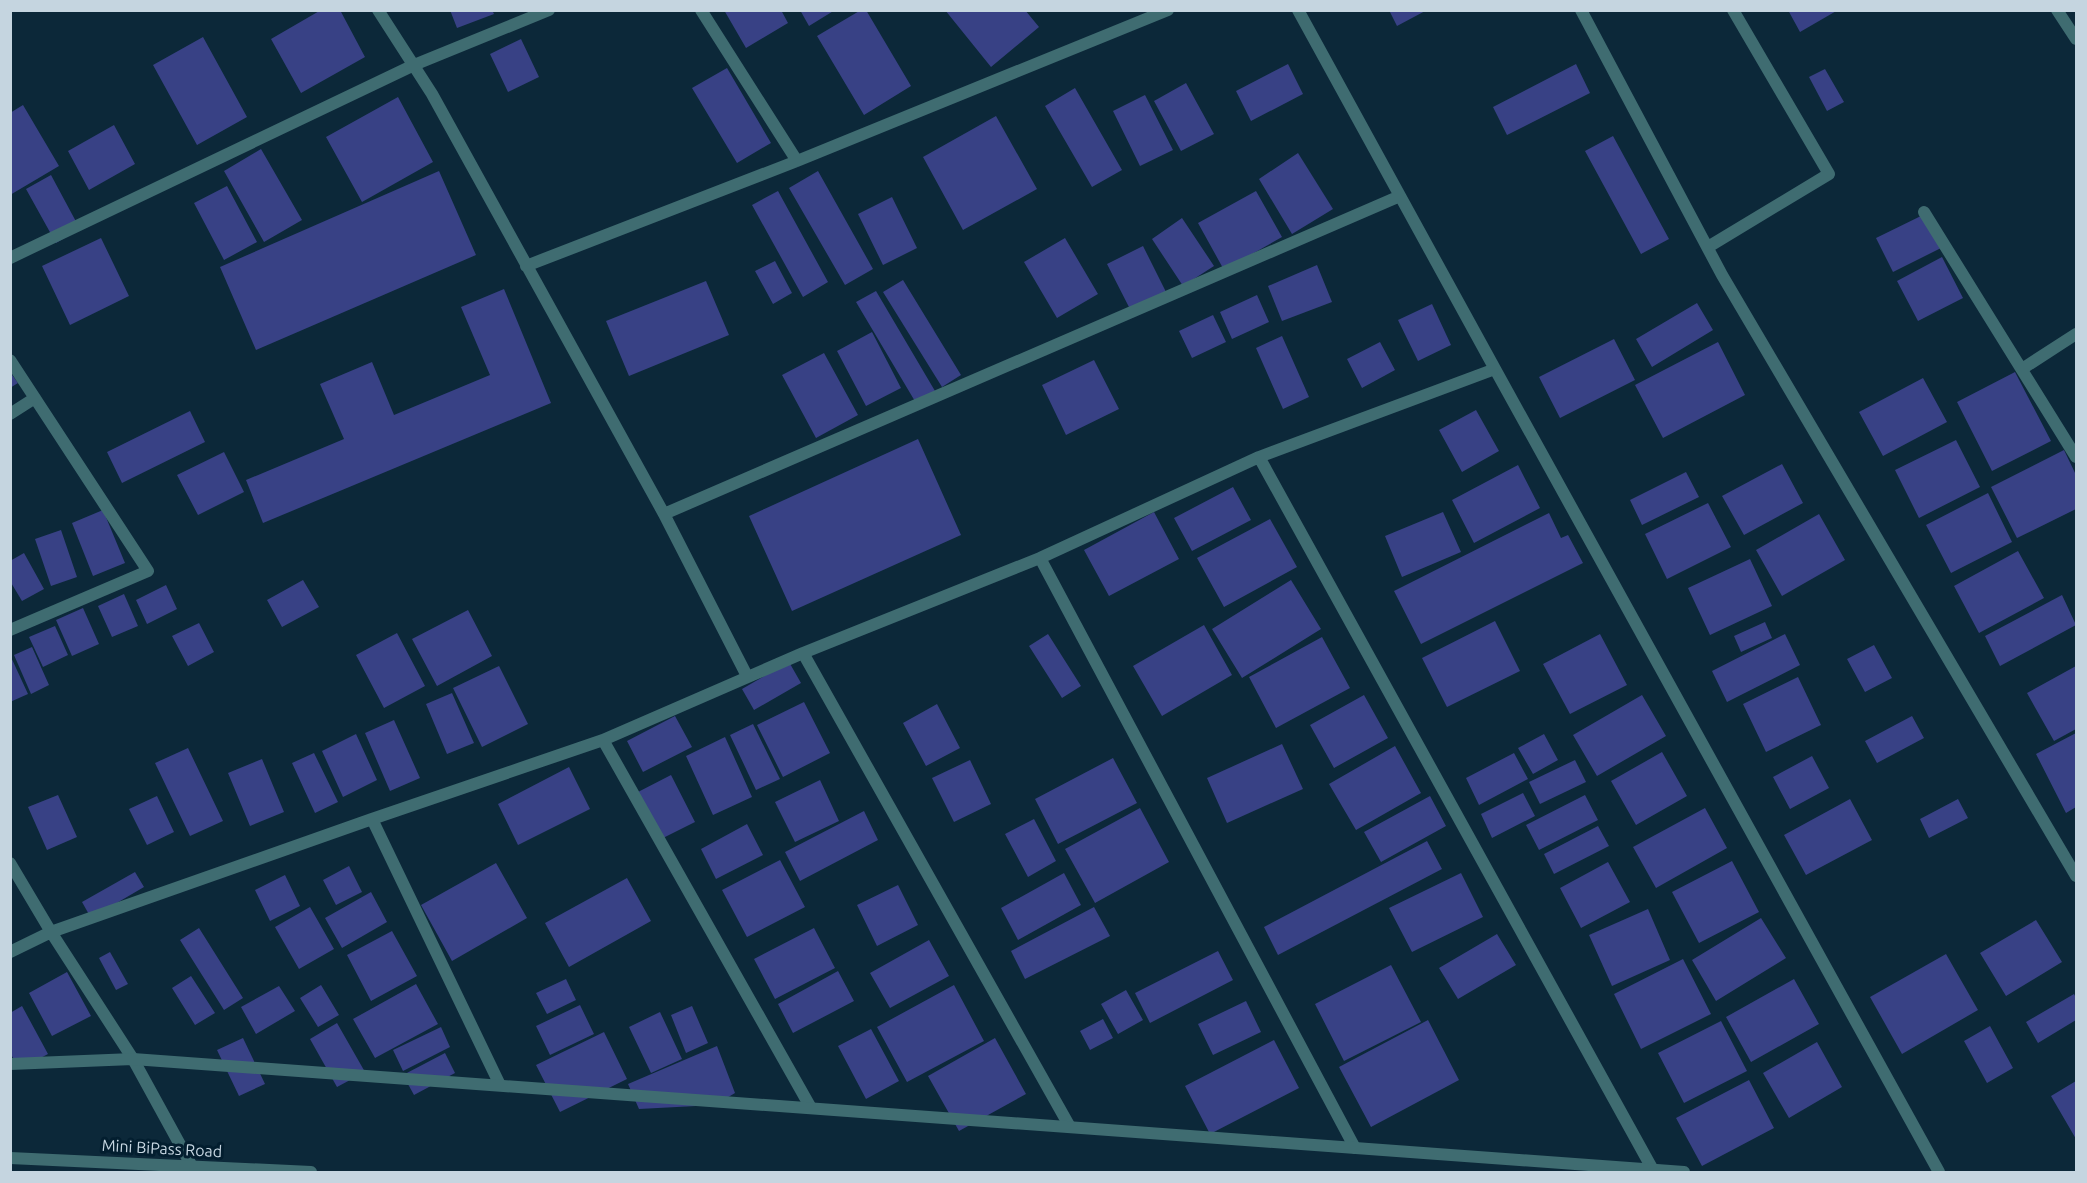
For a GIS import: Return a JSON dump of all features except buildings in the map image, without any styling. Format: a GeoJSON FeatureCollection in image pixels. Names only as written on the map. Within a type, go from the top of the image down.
{"type":"FeatureCollection","features":[{"type":"Feature","properties":{"kind":"street"},"geometry":{"type":"LineString","coordinates":[[378,10],[432,94],[664,514],[747,676]]}},
{"type":"Feature","properties":{"kind":"street"},"geometry":{"type":"LineString","coordinates":[[10,258],[414,65],[549,10]]}},
{"type":"Feature","properties":{"kind":"street"},"geometry":{"type":"LineString","coordinates":[[700,10],[797,161]]}},
{"type":"Feature","properties":{"kind":"street"},"geometry":{"type":"LineString","coordinates":[[526,266],[797,161],[1168,10]]}},
{"type":"Feature","properties":{"kind":"street"},"geometry":{"type":"LineString","coordinates":[[1298,10],[1939,1173]]}},
{"type":"Feature","properties":{"kind":"street"},"geometry":{"type":"LineString","coordinates":[[1581,10],[1708,247],[2076,876]]}},
{"type":"Feature","properties":{"kind":"street"},"geometry":{"type":"LineString","coordinates":[[1708,247],[1829,174],[1733,10]]}},
{"type":"Feature","properties":{"kind":"street"},"geometry":{"type":"LineString","coordinates":[[2057,10],[2076,39]]}},
{"type":"Feature","properties":{"kind":"street"},"geometry":{"type":"LineString","coordinates":[[664,514],[1400,196]]}},
{"type":"Feature","properties":{"kind":"street"},"geometry":{"type":"LineString","coordinates":[[1924,212],[2076,457]]}},
{"type":"Feature","properties":{"kind":"street"},"geometry":{"type":"LineString","coordinates":[[2022,369],[2076,334]]}},
{"type":"Feature","properties":{"kind":"street"},"geometry":{"type":"LineString","coordinates":[[10,360],[148,571],[10,630]]}},
{"type":"Feature","properties":{"kind":"street"},"geometry":{"type":"LineString","coordinates":[[10,952],[51,932],[603,740],[747,676],[1040,558],[1259,457],[1495,369]]}},
{"type":"Feature","properties":{"kind":"street"},"geometry":{"type":"LineString","coordinates":[[10,414],[35,398]]}},
{"type":"Feature","properties":{"kind":"street"},"geometry":{"type":"LineString","coordinates":[[1259,457],[1653,1170]]}},
{"type":"Feature","properties":{"kind":"street"},"geometry":{"type":"LineString","coordinates":[[1040,558],[1355,1148]]}},
{"type":"Feature","properties":{"kind":"street"},"geometry":{"type":"LineString","coordinates":[[803,653],[1070,1127]]}},
{"type":"Feature","properties":{"kind":"street"},"geometry":{"type":"LineString","coordinates":[[603,740],[811,1108]]}},
{"type":"Feature","properties":{"kind":"street"},"geometry":{"type":"LineString","coordinates":[[372,819],[500,1085]]}},
{"type":"Feature","properties":{"kind":"street"},"geometry":{"type":"LineString","coordinates":[[10,863],[51,932],[133,1059],[193,1169]]}},
{"type":"Feature","properties":{"kind":"street"},"geometry":{"type":"LineString","coordinates":[[10,1064],[133,1059],[1684,1173]]}},
{"type":"Feature","properties":{"kind":"street","name":"Mini BiPass Road"},"geometry":{"type":"LineString","coordinates":[[10,1158],[193,1169],[311,1173]]}}]}
